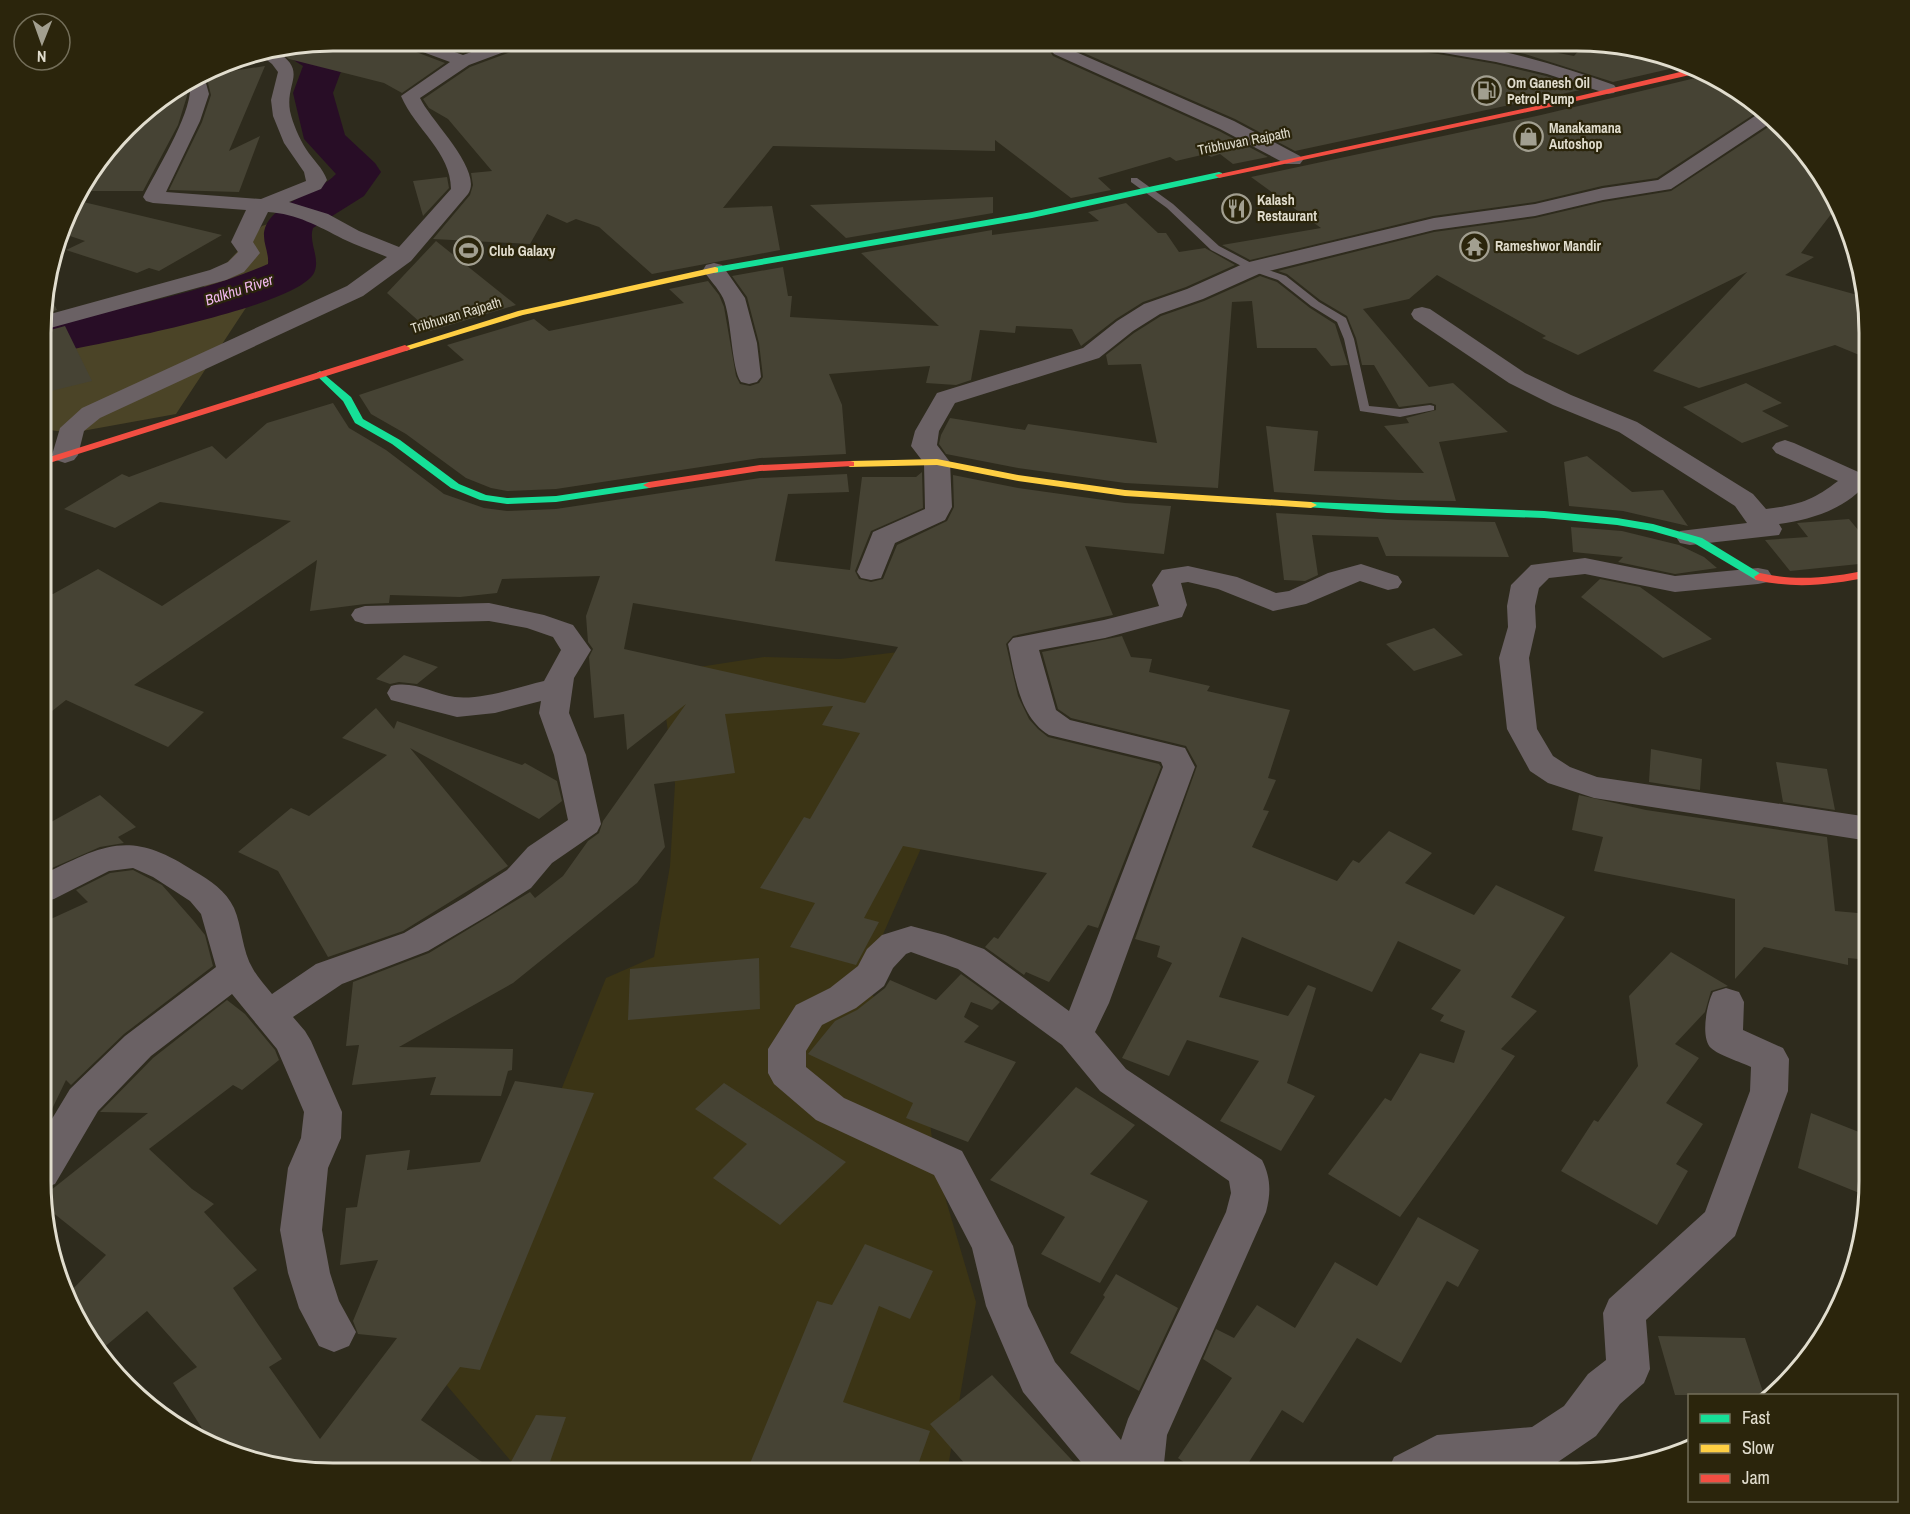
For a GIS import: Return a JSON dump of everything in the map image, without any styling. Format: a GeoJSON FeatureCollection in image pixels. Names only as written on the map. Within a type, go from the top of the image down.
{"type":"FeatureCollection","features":[{"type":"Feature","properties":{"kind":"main road","name":"Tribhuvan Rajpath"},"geometry":{"type":"LineString","coordinates":[[51,459],[320,374],[521,313],[581,298],[714,270],[888,238],[1032,215],[1149,191],[1285,155],[1522,101],[1608,89],[1687,73]]}},
{"type":"Feature","properties":{"kind":"main road","name":"Tribhuvan Rajpath"},"geometry":{"type":"LineString","coordinates":[[888,238],[962,217],[1134,180],[1285,155]]}},
{"type":"Feature","properties":{"kind":"main road"},"geometry":{"type":"LineString","coordinates":[[320,374],[347,399],[359,421],[396,442],[455,486],[484,498],[507,501],[556,499],[760,468],[905,461],[937,462],[1008,476],[1125,493],[1398,510],[1533,513],[1622,521],[1690,537],[1715,549],[1758,576],[1780,582],[1807,584],[1859,576]]}},
{"type":"Feature","properties":{"kind":"street"},"geometry":{"type":"LineString","coordinates":[[438,51],[463,61]]}},
{"type":"Feature","properties":{"kind":"street"},"geometry":{"type":"LineString","coordinates":[[65,454],[72,428],[91,413],[355,291],[403,256],[461,190],[462,177],[447,147],[421,116],[410,96],[463,61],[490,51]]}},
{"type":"Feature","properties":{"kind":"street"},"geometry":{"type":"LineString","coordinates":[[1062,51],[1227,124],[1285,155]]}},
{"type":"Feature","properties":{"kind":"street"},"geometry":{"type":"LineString","coordinates":[[1460,51],[1522,62],[1569,74],[1608,89]]}},
{"type":"Feature","properties":{"kind":"street"},"geometry":{"type":"LineString","coordinates":[[52,321],[184,286],[236,267],[249,253],[242,242],[256,211],[274,206],[314,185],[317,180],[314,170],[295,147],[281,111],[279,98],[287,71],[285,64],[274,57]]}},
{"type":"Feature","properties":{"kind":"street"},"geometry":{"type":"LineString","coordinates":[[199,85],[200,94],[191,121],[153,197],[274,206],[321,218],[352,235],[403,256]]}},
{"type":"Feature","properties":{"kind":"street"},"geometry":{"type":"LineString","coordinates":[[871,572],[883,538],[936,514],[939,507],[937,462],[924,447],[927,431],[946,398],[1083,357],[1152,309],[1195,294],[1253,268],[1434,224],[1535,210],[1603,194],[1664,184],[1762,120]]}},
{"type":"Feature","properties":{"kind":"street"},"geometry":{"type":"LineString","coordinates":[[714,270],[734,298],[745,343],[749,377]]}},
{"type":"Feature","properties":{"kind":"street"},"geometry":{"type":"LineString","coordinates":[[1422,314],[1517,378],[1562,400],[1628,427],[1680,458],[1744,501],[1769,529],[1690,537]]}},
{"type":"Feature","properties":{"kind":"street"},"geometry":{"type":"LineString","coordinates":[[1757,518],[1793,514],[1827,503],[1856,480],[1785,448]]}},
{"type":"Feature","properties":{"kind":"street"},"geometry":{"type":"LineString","coordinates":[[1758,576],[1675,584],[1585,566],[1541,571],[1525,585],[1521,606],[1522,627],[1514,658],[1522,729],[1541,763],[1559,775],[1594,787],[1859,827]]}},
{"type":"Feature","properties":{"kind":"street"},"geometry":{"type":"LineString","coordinates":[[1075,1035],[1091,1004],[1179,767],[1174,755],[1060,728],[1047,720],[1029,673],[1023,644],[1105,629],[1172,611],[1173,605],[1166,585],[1172,576],[1188,574],[1218,581],[1273,602],[1296,598],[1338,579],[1361,572],[1388,582]]}},
{"type":"Feature","properties":{"kind":"street"},"geometry":{"type":"LineString","coordinates":[[269,1015],[329,974],[416,942],[477,906],[519,879],[540,855],[585,824],[570,755],[554,713],[559,678],[576,650],[563,631],[534,621],[489,612],[365,615]]}},
{"type":"Feature","properties":{"kind":"street"},"geometry":{"type":"LineString","coordinates":[[402,693],[457,707],[495,703],[558,687]]}},
{"type":"Feature","properties":{"kind":"street"},"geometry":{"type":"LineString","coordinates":[[51,886],[102,861],[135,856],[165,868],[202,892],[217,909],[235,972],[292,1041],[323,1112],[321,1138],[308,1168],[301,1230],[309,1273],[320,1308],[334,1332]]}},
{"type":"Feature","properties":{"kind":"street"},"geometry":{"type":"LineString","coordinates":[[1111,1463],[1039,1377],[1007,1306],[992,1246],[948,1163],[830,1109],[787,1073],[786,1049],[809,1015],[843,998],[871,976],[880,959],[894,944],[911,939],[933,944],[971,959],[1075,1035],[1113,1080],[1248,1172],[1251,1193],[1246,1212],[1144,1434],[1141,1463]]}},
{"type":"Feature","properties":{"kind":"street"},"geometry":{"type":"LineString","coordinates":[[51,1155],[84,1100],[138,1046],[235,972]]}},
{"type":"Feature","properties":{"kind":"street"},"geometry":{"type":"LineString","coordinates":[[1427,1463],[1437,1457],[1539,1448],[1580,1421],[1604,1389],[1628,1369],[1624,1313],[1721,1223],[1769,1091],[1770,1059],[1724,1038],[1726,1002]]}},
{"type":"Feature","properties":{"kind":"lane"},"geometry":{"type":"LineString","coordinates":[[1134,180],[1170,206],[1215,248],[1253,268],[1282,278],[1315,304],[1342,320],[1349,339],[1364,409],[1400,413],[1430,408]]}},
{"type":"Feature","properties":{"kind":"shaded area"},"geometry":{"type":"Polygon","coordinates":[[[311,209],[176,414],[71,433],[51,430],[51,345],[191,300],[262,226],[311,209]]]}},
{"type":"Feature","properties":{"kind":"shaded area"},"geometry":{"type":"Polygon","coordinates":[[[932,648],[999,672],[861,984],[920,1042],[935,1163],[976,1302],[949,1463],[513,1463],[444,1382],[606,978],[654,957],[670,866],[675,784],[660,673],[764,657],[840,659],[932,648]]]}},
{"type":"Feature","properties":{"kind":"building"},"geometry":{"type":"Polygon","coordinates":[[[333,51],[414,51],[445,63],[402,93],[384,83],[289,59],[284,55],[333,51]]]}},
{"type":"Feature","properties":{"kind":"building"},"geometry":{"type":"Polygon","coordinates":[[[513,51],[1050,51],[1053,56],[1219,131],[1268,157],[1233,164],[1220,154],[1211,157],[1206,154],[1176,161],[1170,157],[1098,178],[1111,190],[1071,198],[995,140],[995,151],[773,146],[723,208],[772,206],[780,250],[652,274],[599,227],[576,219],[567,223],[547,214],[530,244],[433,239],[470,195],[473,185],[471,173],[492,171],[448,119],[429,108],[423,99],[470,67],[513,51]]]}},
{"type":"Feature","properties":{"kind":"building"},"geometry":{"type":"Polygon","coordinates":[[[1079,51],[1411,51],[1496,64],[1546,76],[1585,89],[1295,151],[1235,119],[1079,51]]]}},
{"type":"Feature","properties":{"kind":"building"},"geometry":{"type":"Polygon","coordinates":[[[1509,51],[1548,51],[1574,56],[1578,51],[1603,52],[1643,59],[1673,68],[1613,82],[1509,51]]]}},
{"type":"Feature","properties":{"kind":"building"},"geometry":{"type":"Polygon","coordinates":[[[265,66],[229,151],[260,136],[239,192],[169,190],[202,122],[211,95],[207,80],[225,72],[265,66]]]}},
{"type":"Feature","properties":{"kind":"building"},"geometry":{"type":"Polygon","coordinates":[[[1697,78],[1755,114],[1657,178],[1602,186],[1535,202],[1433,216],[1250,260],[1222,245],[1321,228],[1251,177],[1541,115],[1697,78]]]}},
{"type":"Feature","properties":{"kind":"building"},"geometry":{"type":"Polygon","coordinates":[[[187,92],[178,125],[143,191],[90,191],[121,147],[161,109],[187,92]]]}},
{"type":"Feature","properties":{"kind":"building"},"geometry":{"type":"Polygon","coordinates":[[[1769,127],[1801,161],[1832,213],[1801,253],[1814,257],[1785,275],[1857,295],[1859,355],[1835,345],[1699,388],[1653,371],[1747,272],[1578,355],[1542,338],[1546,336],[1437,275],[1409,299],[1363,309],[1429,387],[1453,383],[1508,432],[1439,442],[1456,501],[1398,500],[1274,492],[1266,426],[1318,431],[1314,471],[1424,473],[1384,426],[1409,423],[1406,418],[1436,410],[1436,405],[1431,403],[1399,407],[1374,365],[1362,365],[1356,338],[1347,316],[1320,300],[1287,274],[1278,271],[1434,232],[1535,218],[1603,202],[1671,191],[1769,127]]]}},
{"type":"Feature","properties":{"kind":"building"},"geometry":{"type":"Polygon","coordinates":[[[447,177],[449,188],[423,216],[413,181],[447,177]]]}},
{"type":"Feature","properties":{"kind":"building"},"geometry":{"type":"Polygon","coordinates":[[[993,197],[993,213],[846,238],[810,205],[993,197]]]}},
{"type":"Feature","properties":{"kind":"building"},"geometry":{"type":"Polygon","coordinates":[[[83,202],[222,235],[159,271],[149,268],[137,273],[66,250],[85,241],[68,236],[83,202]]]}},
{"type":"Feature","properties":{"kind":"building"},"geometry":{"type":"Polygon","coordinates":[[[1126,203],[1158,233],[1166,233],[1179,252],[1205,248],[1235,265],[1186,287],[1143,302],[1081,346],[1072,329],[1016,326],[1015,333],[980,330],[971,380],[956,385],[926,383],[930,366],[829,374],[842,405],[846,454],[760,458],[556,489],[507,491],[491,488],[466,478],[406,434],[371,414],[359,395],[464,360],[447,345],[534,319],[549,331],[684,303],[669,289],[708,281],[719,295],[724,307],[736,376],[740,384],[750,386],[759,383],[763,377],[759,343],[747,297],[732,276],[783,267],[788,296],[792,296],[790,317],[939,326],[861,253],[992,230],[992,235],[1099,221],[1088,212],[1126,203]]]}},
{"type":"Feature","properties":{"kind":"building"},"geometry":{"type":"Polygon","coordinates":[[[436,241],[516,305],[430,331],[387,293],[436,241]]]}},
{"type":"Feature","properties":{"kind":"building"},"geometry":{"type":"Polygon","coordinates":[[[1260,276],[1277,282],[1335,324],[1348,365],[1331,366],[1316,348],[1257,348],[1252,301],[1232,302],[1218,488],[1125,483],[1018,468],[946,454],[939,444],[950,418],[1025,430],[1028,424],[1157,443],[1141,364],[1108,365],[1106,355],[1161,316],[1204,301],[1260,276]]]}},
{"type":"Feature","properties":{"kind":"building"},"geometry":{"type":"Polygon","coordinates":[[[53,301],[57,310],[52,311],[53,301]]]}},
{"type":"Feature","properties":{"kind":"building"},"geometry":{"type":"Polygon","coordinates":[[[65,326],[92,381],[51,391],[51,330],[65,326]]]}},
{"type":"Feature","properties":{"kind":"building"},"geometry":{"type":"Polygon","coordinates":[[[1746,383],[1782,403],[1762,411],[1789,426],[1742,443],[1683,407],[1746,383]]]}},
{"type":"Feature","properties":{"kind":"building"},"geometry":{"type":"Polygon","coordinates":[[[333,403],[349,428],[386,450],[444,494],[484,508],[507,511],[556,509],[760,478],[847,474],[849,492],[788,494],[775,561],[850,570],[862,477],[916,477],[922,472],[923,508],[871,531],[855,571],[859,579],[871,582],[883,579],[897,545],[947,521],[954,507],[953,475],[1018,488],[1125,503],[1171,506],[1164,554],[1085,546],[1113,615],[1013,636],[1006,644],[1018,696],[1029,719],[1048,737],[1159,764],[1161,767],[1098,928],[1088,925],[1049,982],[1026,972],[1024,975],[985,947],[994,937],[998,939],[1047,873],[903,846],[864,918],[879,922],[856,965],[790,947],[815,903],[760,888],[804,817],[810,819],[860,733],[822,725],[833,706],[725,714],[735,773],[654,784],[665,847],[637,883],[513,983],[399,1047],[513,1049],[512,1070],[508,1071],[501,1096],[430,1095],[436,1077],[352,1085],[359,1045],[346,1046],[353,982],[429,953],[530,892],[535,898],[563,876],[588,841],[599,833],[603,821],[686,704],[627,750],[624,714],[594,718],[589,657],[593,649],[588,642],[586,616],[600,576],[502,579],[497,593],[460,597],[390,595],[389,603],[310,611],[317,560],[134,685],[204,712],[168,747],[66,700],[51,712],[51,594],[98,569],[162,606],[291,521],[160,502],[115,528],[64,509],[122,474],[129,477],[212,446],[226,459],[267,423],[333,403]],[[633,603],[624,649],[865,703],[898,647],[633,603]]]}},
{"type":"Feature","properties":{"kind":"building"},"geometry":{"type":"Polygon","coordinates":[[[1587,456],[1632,492],[1663,490],[1688,526],[1623,511],[1569,506],[1564,462],[1587,456]]]}},
{"type":"Feature","properties":{"kind":"building"},"geometry":{"type":"Polygon","coordinates":[[[1276,513],[1398,520],[1495,522],[1509,557],[1386,556],[1378,537],[1312,535],[1318,575],[1305,581],[1284,580],[1276,513]]]}},
{"type":"Feature","properties":{"kind":"building"},"geometry":{"type":"Polygon","coordinates":[[[1849,519],[1859,531],[1859,564],[1790,571],[1765,540],[1808,537],[1797,523],[1849,519]]]}},
{"type":"Feature","properties":{"kind":"building"},"geometry":{"type":"Polygon","coordinates":[[[1571,527],[1622,531],[1679,545],[1704,557],[1717,568],[1675,574],[1618,562],[1623,557],[1573,552],[1571,527]]]}},
{"type":"Feature","properties":{"kind":"building"},"geometry":{"type":"Polygon","coordinates":[[[1600,579],[1640,587],[1712,639],[1663,658],[1581,597],[1600,579]]]}},
{"type":"Feature","properties":{"kind":"building"},"geometry":{"type":"Polygon","coordinates":[[[1434,628],[1463,655],[1414,671],[1386,644],[1434,628]]]}},
{"type":"Feature","properties":{"kind":"building"},"geometry":{"type":"Polygon","coordinates":[[[1122,636],[1131,657],[1152,659],[1149,672],[1210,686],[1207,691],[1290,710],[1268,778],[1276,780],[1263,810],[1269,811],[1252,847],[1337,881],[1353,860],[1359,863],[1389,831],[1432,853],[1405,883],[1474,915],[1496,885],[1565,917],[1511,997],[1537,1011],[1501,1049],[1515,1056],[1400,1217],[1328,1174],[1385,1098],[1391,1101],[1420,1053],[1454,1063],[1465,1031],[1440,1021],[1444,1015],[1431,1009],[1461,970],[1398,941],[1372,992],[1242,937],[1219,997],[1288,1016],[1308,985],[1316,988],[1287,1083],[1315,1096],[1281,1151],[1220,1121],[1259,1061],[1187,1040],[1169,1076],[1122,1058],[1172,963],[1157,957],[1160,946],[1135,939],[1197,766],[1186,746],[1071,718],[1058,709],[1042,652],[1122,636]]]}},
{"type":"Feature","properties":{"kind":"building"},"geometry":{"type":"Polygon","coordinates":[[[404,655],[438,667],[417,684],[399,682],[390,684],[376,679],[404,655]]]}},
{"type":"Feature","properties":{"kind":"building"},"geometry":{"type":"Polygon","coordinates":[[[376,708],[394,729],[397,721],[522,765],[525,763],[557,781],[562,801],[539,819],[410,748],[508,866],[403,931],[328,957],[278,871],[238,852],[291,808],[309,816],[387,755],[342,738],[376,708]]]}},
{"type":"Feature","properties":{"kind":"building"},"geometry":{"type":"Polygon","coordinates":[[[1651,749],[1702,759],[1700,790],[1649,782],[1651,749]]]}},
{"type":"Feature","properties":{"kind":"building"},"geometry":{"type":"Polygon","coordinates":[[[1776,762],[1827,769],[1835,810],[1783,802],[1776,762]]]}},
{"type":"Feature","properties":{"kind":"building"},"geometry":{"type":"Polygon","coordinates":[[[100,795],[136,827],[118,837],[124,843],[100,847],[52,868],[51,822],[100,795]]]}},
{"type":"Feature","properties":{"kind":"building"},"geometry":{"type":"Polygon","coordinates":[[[1579,795],[1646,810],[1827,837],[1835,911],[1859,913],[1859,959],[1848,958],[1848,965],[1764,947],[1735,979],[1735,899],[1594,871],[1603,837],[1572,830],[1579,795]]]}},
{"type":"Feature","properties":{"kind":"building"},"geometry":{"type":"Polygon","coordinates":[[[133,870],[162,885],[205,935],[213,966],[124,1034],[71,1085],[66,1080],[51,1111],[51,919],[88,902],[76,890],[110,873],[133,870]]]}},
{"type":"Feature","properties":{"kind":"building"},"geometry":{"type":"Polygon","coordinates":[[[1671,952],[1728,986],[1711,991],[1705,1012],[1675,1044],[1699,1058],[1666,1103],[1703,1124],[1676,1164],[1688,1171],[1657,1225],[1561,1171],[1594,1120],[1598,1122],[1638,1066],[1629,996],[1671,952]]]}},
{"type":"Feature","properties":{"kind":"building"},"geometry":{"type":"Polygon","coordinates":[[[759,958],[760,1009],[628,1020],[630,969],[759,958]]]}},
{"type":"Feature","properties":{"kind":"building"},"geometry":{"type":"Polygon","coordinates":[[[961,974],[1000,1002],[992,1010],[971,1002],[964,1017],[979,1026],[964,1042],[1016,1062],[968,1142],[906,1118],[913,1103],[808,1054],[835,1021],[857,1010],[885,988],[890,980],[936,1000],[961,974]]]}},
{"type":"Feature","properties":{"kind":"building"},"geometry":{"type":"Polygon","coordinates":[[[227,1000],[245,1014],[275,1050],[279,1060],[242,1090],[233,1085],[149,1149],[192,1189],[214,1204],[204,1212],[257,1270],[233,1288],[282,1359],[269,1367],[320,1439],[397,1338],[358,1334],[353,1321],[378,1260],[340,1265],[346,1208],[357,1207],[366,1155],[410,1150],[407,1170],[480,1162],[515,1081],[594,1093],[480,1370],[460,1367],[421,1420],[483,1463],[297,1461],[243,1448],[204,1432],[173,1383],[197,1367],[147,1311],[105,1347],[72,1290],[106,1255],[53,1213],[51,1190],[148,1113],[100,1112],[153,1058],[227,1000]]]}},
{"type":"Feature","properties":{"kind":"building"},"geometry":{"type":"Polygon","coordinates":[[[724,1083],[846,1162],[780,1225],[713,1178],[747,1144],[695,1109],[724,1083]]]}},
{"type":"Feature","properties":{"kind":"building"},"geometry":{"type":"Polygon","coordinates":[[[1076,1087],[1135,1125],[1090,1174],[1148,1201],[1100,1283],[1041,1254],[1065,1217],[990,1180],[1076,1087]]]}},
{"type":"Feature","properties":{"kind":"building"},"geometry":{"type":"Polygon","coordinates":[[[1811,1113],[1859,1132],[1858,1193],[1798,1168],[1811,1113]]]}},
{"type":"Feature","properties":{"kind":"building"},"geometry":{"type":"Polygon","coordinates":[[[1418,1217],[1479,1250],[1458,1287],[1447,1281],[1401,1363],[1357,1338],[1303,1423],[1282,1410],[1248,1463],[1185,1463],[1178,1458],[1232,1378],[1203,1359],[1216,1329],[1234,1338],[1257,1305],[1295,1328],[1335,1262],[1377,1286],[1418,1217]]]}},
{"type":"Feature","properties":{"kind":"building"},"geometry":{"type":"Polygon","coordinates":[[[865,1244],[933,1271],[910,1319],[879,1306],[843,1402],[930,1431],[919,1463],[750,1463],[817,1301],[832,1305],[865,1244]]]}},
{"type":"Feature","properties":{"kind":"building"},"geometry":{"type":"Polygon","coordinates":[[[1116,1274],[1178,1308],[1139,1391],[1070,1353],[1105,1297],[1103,1295],[1116,1274]]]}},
{"type":"Feature","properties":{"kind":"building"},"geometry":{"type":"Polygon","coordinates":[[[1658,1336],[1745,1338],[1762,1394],[1675,1395],[1658,1336]]]}},
{"type":"Feature","properties":{"kind":"building"},"geometry":{"type":"Polygon","coordinates":[[[992,1375],[1075,1463],[964,1463],[930,1424],[992,1375]]]}},
{"type":"Feature","properties":{"kind":"building"},"geometry":{"type":"Polygon","coordinates":[[[536,1415],[566,1417],[550,1463],[510,1463],[536,1415]]]}},
{"type":"Feature","properties":{"kind":"waterway","name":"Balkhu River"},"geometry":{"type":"LineString","coordinates":[[51,338],[201,305],[262,285],[290,272],[293,261],[287,235],[292,221],[340,194],[355,180],[359,172],[325,139],[313,93],[323,66],[315,55],[310,52]]}},
{"type":"Feature","properties":{"kind":"traffic: fast"},"geometry":{"type":"LineString","coordinates":[[715,270],[1032,215],[1219,175]]}},
{"type":"Feature","properties":{"kind":"traffic: fast"},"geometry":{"type":"LineString","coordinates":[[320,374],[347,399],[359,421],[396,442],[455,486],[484,498],[507,501],[556,499],[649,485]]}},
{"type":"Feature","properties":{"kind":"traffic: fast"},"geometry":{"type":"LineString","coordinates":[[1311,505],[1544,514],[1617,521],[1688,537],[1716,550],[1760,577]]}},
{"type":"Feature","properties":{"kind":"traffic: slow"},"geometry":{"type":"LineString","coordinates":[[405,348],[521,313],[715,270]]}},
{"type":"Feature","properties":{"kind":"traffic: slow"},"geometry":{"type":"LineString","coordinates":[[850,464],[937,462],[1018,478],[1125,493],[1311,505]]}},
{"type":"Feature","properties":{"kind":"traffic: jam"},"geometry":{"type":"LineString","coordinates":[[1219,175],[1541,107],[1687,73]]}},
{"type":"Feature","properties":{"kind":"traffic: jam"},"geometry":{"type":"LineString","coordinates":[[51,459],[405,348]]}},
{"type":"Feature","properties":{"kind":"traffic: jam"},"geometry":{"type":"LineString","coordinates":[[649,485],[760,468],[850,464]]}},
{"type":"Feature","properties":{"kind":"traffic: jam"},"geometry":{"type":"LineString","coordinates":[[1760,577],[1802,583],[1859,576]]}},
{"type":"Feature","properties":{"kind":"place","name":"Om Ganesh Oil Petrol Pump"},"geometry":{"type":"Point","coordinates":[1486,91]}},
{"type":"Feature","properties":{"kind":"place","name":"Manakamana Autoshop"},"geometry":{"type":"Point","coordinates":[1528,136]}},
{"type":"Feature","properties":{"kind":"place","name":"Kalash Restaurant"},"geometry":{"type":"Point","coordinates":[1236,208]}},
{"type":"Feature","properties":{"kind":"place","name":"Rameshwor Mandir"},"geometry":{"type":"Point","coordinates":[1474,246]}},
{"type":"Feature","properties":{"kind":"place","name":"Club Galaxy"},"geometry":{"type":"Point","coordinates":[468,251]}}]}
